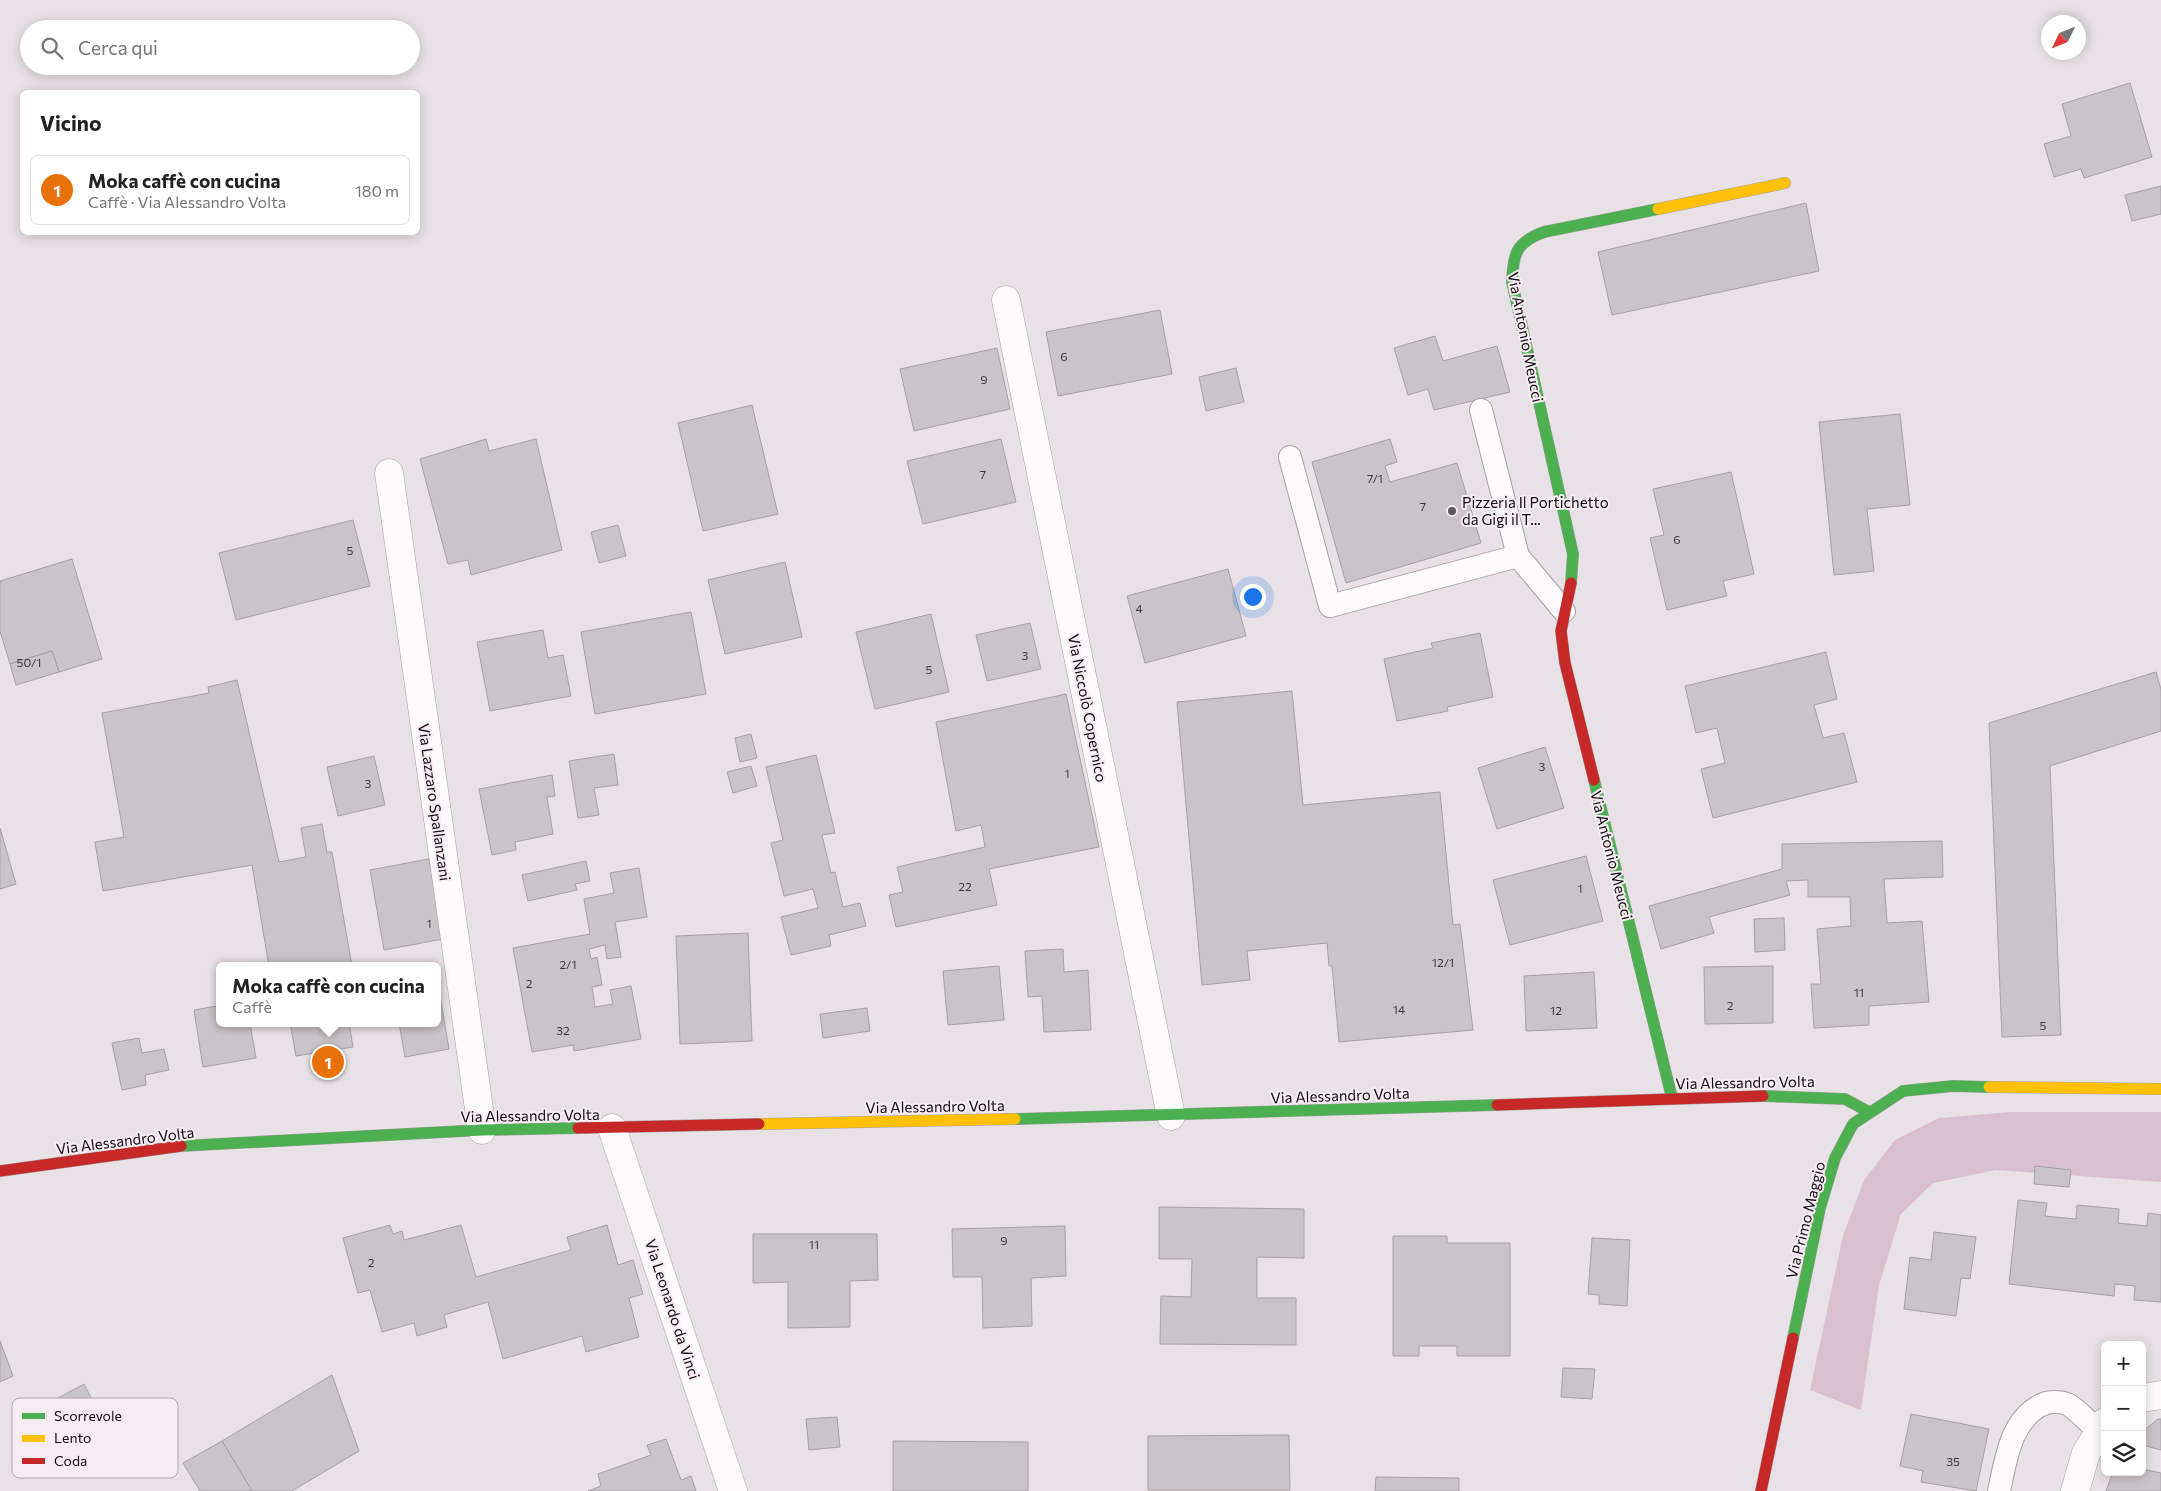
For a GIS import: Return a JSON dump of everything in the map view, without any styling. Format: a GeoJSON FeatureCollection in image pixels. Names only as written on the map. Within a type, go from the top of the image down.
{"type":"FeatureCollection","features":[{"type":"Feature","properties":{"kind":"street","name":"Via Antonio Meucci"},"geometry":{"type":"LineString","coordinates":[[1672,1098],[1565,663],[1561,632],[1564,611],[1574,574],[1573,554],[1512,282],[1512,264],[1516,250],[1529,237],[1544,232],[1785,183]]}},
{"type":"Feature","properties":{"kind":"street","name":"Via Niccolò Copernico"},"geometry":{"type":"LineString","coordinates":[[1006,300],[1171,1116]]}},
{"type":"Feature","properties":{"kind":"street","name":"Via Lazzaro Spallanzani"},"geometry":{"type":"LineString","coordinates":[[389,473],[482,1130]]}},
{"type":"Feature","properties":{"kind":"street","name":"Via Primo Maggio"},"geometry":{"type":"LineString","coordinates":[[1761,1491],[1827,1182],[1842,1142],[1853,1124],[1903,1091],[1918,1088],[1953,1086],[2161,1089]]}},
{"type":"Feature","properties":{"kind":"street","name":"Via Alessandro Volta"},"geometry":{"type":"LineString","coordinates":[[0,1171],[169,1147],[482,1130],[1171,1116],[1781,1094],[1845,1099],[1869,1112]]}},
{"type":"Feature","properties":{"kind":"street","name":"Via Leonardo da Vinci"},"geometry":{"type":"LineString","coordinates":[[612,1128],[733,1491]]}},
{"type":"Feature","properties":{"kind":"street"},"geometry":{"type":"LineString","coordinates":[[2146,1397],[2161,1395]]}},
{"type":"Feature","properties":{"kind":"street"},"geometry":{"type":"LineString","coordinates":[[2075,1491],[2086,1454],[2101,1428]]}},
{"type":"Feature","properties":{"kind":"lane"},"geometry":{"type":"LineString","coordinates":[[1481,410],[1518,556],[1564,611]]}},
{"type":"Feature","properties":{"kind":"lane"},"geometry":{"type":"LineString","coordinates":[[1290,457],[1330,606],[1518,556]]}},
{"type":"Feature","properties":{"kind":"lane"},"geometry":{"type":"LineString","coordinates":[[1999,1491],[2010,1445],[2019,1426],[2033,1408],[2050,1402],[2068,1404],[2101,1425]]}},
{"type":"Feature","properties":{"kind":"shaded area"},"geometry":{"type":"Polygon","coordinates":[[[2010,1112],[2161,1112],[2161,1182],[1996,1170],[1933,1183],[1901,1214],[1879,1285],[1861,1410],[1810,1390],[1843,1236],[1864,1180],[1895,1140],[1939,1118],[2010,1112]]]}},
{"type":"Feature","properties":{"kind":"building"},"geometry":{"type":"Polygon","coordinates":[[[2130,83],[2152,157],[2084,178],[2081,169],[2054,177],[2044,144],[2071,136],[2062,104],[2130,83]]]}},
{"type":"Feature","properties":{"kind":"building"},"geometry":{"type":"Polygon","coordinates":[[[2161,186],[2161,214],[2132,221],[2125,195],[2161,186]]]}},
{"type":"Feature","properties":{"kind":"building"},"geometry":{"type":"Polygon","coordinates":[[[1806,203],[1819,271],[1612,315],[1598,252],[1806,203]]]}},
{"type":"Feature","properties":{"kind":"building"},"geometry":{"type":"Polygon","coordinates":[[[1160,310],[1172,374],[1058,396],[1046,332],[1160,310]]]}},
{"type":"Feature","properties":{"kind":"building"},"geometry":{"type":"Polygon","coordinates":[[[1435,336],[1443,361],[1497,346],[1510,392],[1434,410],[1428,389],[1408,395],[1394,348],[1435,336]]]}},
{"type":"Feature","properties":{"kind":"building"},"geometry":{"type":"Polygon","coordinates":[[[997,348],[1010,409],[914,431],[900,369],[997,348]]]}},
{"type":"Feature","properties":{"kind":"building"},"geometry":{"type":"Polygon","coordinates":[[[1236,368],[1244,402],[1206,411],[1199,377],[1236,368]]]}},
{"type":"Feature","properties":{"kind":"building"},"geometry":{"type":"Polygon","coordinates":[[[752,405],[778,514],[703,531],[678,423],[752,405]]]}},
{"type":"Feature","properties":{"kind":"building"},"geometry":{"type":"Polygon","coordinates":[[[1900,414],[1910,505],[1867,509],[1874,571],[1834,575],[1819,422],[1900,414]]]}},
{"type":"Feature","properties":{"kind":"building"},"geometry":{"type":"Polygon","coordinates":[[[486,439],[489,451],[536,439],[562,550],[471,575],[468,560],[448,564],[420,459],[486,439]]]}},
{"type":"Feature","properties":{"kind":"building"},"geometry":{"type":"Polygon","coordinates":[[[1001,439],[1016,502],[923,524],[907,461],[1001,439]]]}},
{"type":"Feature","properties":{"kind":"building"},"geometry":{"type":"Polygon","coordinates":[[[1390,439],[1397,462],[1385,466],[1390,482],[1457,463],[1481,543],[1346,583],[1312,462],[1390,439]]]}},
{"type":"Feature","properties":{"kind":"building"},"geometry":{"type":"Polygon","coordinates":[[[1731,472],[1754,574],[1723,581],[1727,596],[1667,610],[1650,538],[1664,535],[1653,489],[1731,472]]]}},
{"type":"Feature","properties":{"kind":"building"},"geometry":{"type":"Polygon","coordinates":[[[353,520],[370,586],[236,620],[219,553],[353,520]]]}},
{"type":"Feature","properties":{"kind":"building"},"geometry":{"type":"Polygon","coordinates":[[[618,525],[626,556],[599,563],[591,532],[618,525]]]}},
{"type":"Feature","properties":{"kind":"building"},"geometry":{"type":"Polygon","coordinates":[[[72,559],[102,659],[59,672],[52,651],[10,664],[0,631],[0,581],[72,559]]]}},
{"type":"Feature","properties":{"kind":"building"},"geometry":{"type":"Polygon","coordinates":[[[785,562],[802,637],[725,654],[708,580],[785,562]]]}},
{"type":"Feature","properties":{"kind":"building"},"geometry":{"type":"Polygon","coordinates":[[[1228,569],[1246,636],[1145,663],[1127,596],[1228,569]]]}},
{"type":"Feature","properties":{"kind":"building"},"geometry":{"type":"Polygon","coordinates":[[[691,612],[706,694],[595,714],[581,632],[691,612]]]}},
{"type":"Feature","properties":{"kind":"building"},"geometry":{"type":"Polygon","coordinates":[[[931,614],[949,692],[875,709],[856,632],[931,614]]]}},
{"type":"Feature","properties":{"kind":"building"},"geometry":{"type":"Polygon","coordinates":[[[1030,623],[1041,669],[987,681],[976,635],[1030,623]]]}},
{"type":"Feature","properties":{"kind":"building"},"geometry":{"type":"Polygon","coordinates":[[[543,630],[548,658],[563,655],[571,696],[490,711],[477,642],[543,630]]]}},
{"type":"Feature","properties":{"kind":"building"},"geometry":{"type":"Polygon","coordinates":[[[1480,633],[1493,697],[1447,707],[1448,711],[1397,721],[1384,659],[1433,648],[1431,643],[1480,633]]]}},
{"type":"Feature","properties":{"kind":"building"},"geometry":{"type":"Polygon","coordinates":[[[52,651],[59,672],[16,685],[10,664],[52,651]]]}},
{"type":"Feature","properties":{"kind":"building"},"geometry":{"type":"Polygon","coordinates":[[[1826,652],[1837,699],[1814,705],[1823,738],[1844,733],[1857,782],[1713,818],[1701,769],[1725,763],[1717,728],[1696,733],[1685,686],[1826,652]]]}},
{"type":"Feature","properties":{"kind":"building"},"geometry":{"type":"Polygon","coordinates":[[[2156,672],[2161,689],[2161,731],[2050,766],[2061,1035],[2002,1037],[1989,723],[2156,672]]]}},
{"type":"Feature","properties":{"kind":"building"},"geometry":{"type":"Polygon","coordinates":[[[237,680],[279,862],[306,857],[301,828],[322,824],[327,852],[332,852],[351,962],[268,962],[252,865],[103,891],[95,842],[124,837],[102,713],[209,693],[208,687],[237,680]]]}},
{"type":"Feature","properties":{"kind":"building"},"geometry":{"type":"Polygon","coordinates":[[[1292,691],[1303,805],[1440,792],[1453,925],[1460,924],[1473,1030],[1339,1042],[1332,966],[1329,966],[1327,943],[1247,951],[1250,980],[1202,985],[1177,702],[1292,691]]]}},
{"type":"Feature","properties":{"kind":"building"},"geometry":{"type":"Polygon","coordinates":[[[1066,694],[1099,847],[989,869],[997,905],[896,927],[889,895],[903,892],[897,867],[985,847],[981,825],[956,831],[936,722],[1066,694]]]}},
{"type":"Feature","properties":{"kind":"building"},"geometry":{"type":"Polygon","coordinates":[[[751,734],[757,758],[740,762],[735,738],[751,734]]]}},
{"type":"Feature","properties":{"kind":"building"},"geometry":{"type":"Polygon","coordinates":[[[1545,747],[1564,808],[1497,829],[1478,768],[1545,747]]]}},
{"type":"Feature","properties":{"kind":"building"},"geometry":{"type":"Polygon","coordinates":[[[614,754],[618,785],[594,788],[599,815],[578,818],[569,761],[614,754]]]}},
{"type":"Feature","properties":{"kind":"building"},"geometry":{"type":"Polygon","coordinates":[[[816,755],[835,833],[822,835],[831,873],[835,872],[843,907],[860,903],[866,926],[829,935],[831,946],[791,955],[781,917],[818,908],[813,889],[784,896],[771,843],[783,840],[766,767],[816,755]]]}},
{"type":"Feature","properties":{"kind":"building"},"geometry":{"type":"Polygon","coordinates":[[[374,756],[385,805],[338,816],[327,767],[374,756]]]}},
{"type":"Feature","properties":{"kind":"building"},"geometry":{"type":"Polygon","coordinates":[[[751,766],[757,786],[733,793],[727,772],[751,766]]]}},
{"type":"Feature","properties":{"kind":"building"},"geometry":{"type":"Polygon","coordinates":[[[552,775],[555,796],[547,797],[553,834],[515,842],[516,850],[492,855],[479,789],[552,775]]]}},
{"type":"Feature","properties":{"kind":"building"},"geometry":{"type":"Polygon","coordinates":[[[0,828],[16,884],[0,889],[0,828]]]}},
{"type":"Feature","properties":{"kind":"building"},"geometry":{"type":"Polygon","coordinates":[[[1942,841],[1943,877],[1884,879],[1887,923],[1922,921],[1929,1002],[1869,1006],[1869,1025],[1814,1028],[1811,984],[1821,984],[1817,929],[1851,926],[1850,897],[1808,897],[1808,880],[1786,881],[1790,895],[1709,917],[1714,933],[1661,949],[1649,906],[1782,869],[1782,844],[1942,841]]]}},
{"type":"Feature","properties":{"kind":"building"},"geometry":{"type":"Polygon","coordinates":[[[1586,856],[1603,921],[1510,945],[1493,880],[1586,856]]]}},
{"type":"Feature","properties":{"kind":"building"},"geometry":{"type":"Polygon","coordinates":[[[429,859],[443,939],[384,950],[370,870],[429,859]]]}},
{"type":"Feature","properties":{"kind":"building"},"geometry":{"type":"Polygon","coordinates":[[[586,861],[590,881],[575,884],[577,890],[528,901],[522,875],[586,861]]]}},
{"type":"Feature","properties":{"kind":"building"},"geometry":{"type":"Polygon","coordinates":[[[639,868],[647,917],[615,922],[621,957],[607,959],[605,945],[589,949],[591,959],[597,957],[602,985],[592,987],[595,1007],[613,1004],[610,990],[631,986],[641,1039],[574,1051],[573,1045],[532,1052],[513,948],[590,934],[584,899],[614,893],[610,873],[639,868]]]}},
{"type":"Feature","properties":{"kind":"building"},"geometry":{"type":"Polygon","coordinates":[[[1784,918],[1785,950],[1755,952],[1754,919],[1784,918]]]}},
{"type":"Feature","properties":{"kind":"building"},"geometry":{"type":"Polygon","coordinates":[[[748,933],[752,1041],[680,1044],[676,936],[748,933]]]}},
{"type":"Feature","properties":{"kind":"building"},"geometry":{"type":"Polygon","coordinates":[[[1063,949],[1064,972],[1088,970],[1091,1030],[1044,1032],[1042,996],[1028,997],[1025,951],[1063,949]]]}},
{"type":"Feature","properties":{"kind":"building"},"geometry":{"type":"Polygon","coordinates":[[[999,966],[1004,1020],[948,1025],[943,971],[999,966]]]}},
{"type":"Feature","properties":{"kind":"building"},"geometry":{"type":"Polygon","coordinates":[[[1773,966],[1773,1023],[1705,1024],[1704,967],[1773,966]]]}},
{"type":"Feature","properties":{"kind":"building"},"geometry":{"type":"Polygon","coordinates":[[[1594,972],[1597,1028],[1526,1031],[1524,976],[1594,972]]]}},
{"type":"Feature","properties":{"kind":"building"},"geometry":{"type":"Polygon","coordinates":[[[441,1002],[449,1049],[405,1057],[400,1027],[441,1027],[441,1002]]]}},
{"type":"Feature","properties":{"kind":"building"},"geometry":{"type":"Polygon","coordinates":[[[216,1006],[216,1027],[251,1027],[256,1058],[203,1067],[194,1010],[216,1006]]]}},
{"type":"Feature","properties":{"kind":"building"},"geometry":{"type":"Polygon","coordinates":[[[867,1008],[870,1031],[823,1038],[820,1014],[867,1008]]]}},
{"type":"Feature","properties":{"kind":"building"},"geometry":{"type":"Polygon","coordinates":[[[291,1027],[350,1027],[353,1047],[296,1056],[291,1027]]]}},
{"type":"Feature","properties":{"kind":"building"},"geometry":{"type":"Polygon","coordinates":[[[139,1038],[142,1053],[164,1049],[169,1070],[145,1075],[146,1085],[122,1090],[112,1043],[139,1038]]]}},
{"type":"Feature","properties":{"kind":"building"},"geometry":{"type":"Polygon","coordinates":[[[2035,1166],[2071,1170],[2069,1187],[2034,1184],[2035,1166]]]}},
{"type":"Feature","properties":{"kind":"building"},"geometry":{"type":"Polygon","coordinates":[[[2018,1200],[2047,1203],[2045,1216],[2076,1219],[2077,1205],[2119,1209],[2118,1223],[2147,1226],[2148,1213],[2161,1215],[2161,1302],[2134,1300],[2135,1286],[2115,1284],[2114,1296],[2009,1284],[2018,1200]]]}},
{"type":"Feature","properties":{"kind":"building"},"geometry":{"type":"Polygon","coordinates":[[[1159,1207],[1304,1209],[1304,1258],[1257,1257],[1257,1298],[1296,1298],[1296,1345],[1160,1344],[1161,1296],[1191,1297],[1192,1259],[1159,1259],[1159,1207]]]}},
{"type":"Feature","properties":{"kind":"building"},"geometry":{"type":"Polygon","coordinates":[[[390,1225],[393,1234],[402,1231],[404,1240],[461,1225],[476,1277],[571,1250],[567,1237],[607,1225],[618,1265],[633,1260],[643,1294],[629,1298],[639,1337],[586,1352],[582,1336],[503,1359],[488,1302],[444,1315],[447,1327],[417,1336],[414,1323],[382,1332],[370,1290],[358,1293],[343,1238],[390,1225]]]}},
{"type":"Feature","properties":{"kind":"building"},"geometry":{"type":"Polygon","coordinates":[[[1065,1226],[1066,1276],[1031,1278],[1032,1326],[983,1328],[982,1277],[953,1277],[952,1229],[1065,1226]]]}},
{"type":"Feature","properties":{"kind":"building"},"geometry":{"type":"Polygon","coordinates":[[[1934,1232],[1976,1237],[1970,1279],[1961,1278],[1956,1316],[1904,1309],[1910,1257],[1931,1260],[1934,1232]]]}},
{"type":"Feature","properties":{"kind":"building"},"geometry":{"type":"Polygon","coordinates":[[[753,1234],[877,1234],[878,1280],[850,1281],[850,1327],[788,1328],[788,1282],[753,1283],[753,1234]]]}},
{"type":"Feature","properties":{"kind":"building"},"geometry":{"type":"Polygon","coordinates":[[[1393,1236],[1447,1236],[1447,1243],[1510,1243],[1510,1356],[1457,1356],[1457,1346],[1419,1346],[1419,1356],[1393,1356],[1393,1236]]]}},
{"type":"Feature","properties":{"kind":"building"},"geometry":{"type":"Polygon","coordinates":[[[1592,1238],[1630,1240],[1627,1306],[1599,1304],[1599,1295],[1588,1294],[1592,1238]]]}},
{"type":"Feature","properties":{"kind":"building"},"geometry":{"type":"Polygon","coordinates":[[[0,1341],[13,1376],[0,1382],[0,1341]]]}},
{"type":"Feature","properties":{"kind":"building"},"geometry":{"type":"Polygon","coordinates":[[[1563,1368],[1595,1369],[1592,1399],[1561,1397],[1563,1368]]]}},
{"type":"Feature","properties":{"kind":"building"},"geometry":{"type":"Polygon","coordinates":[[[332,1375],[359,1451],[292,1491],[252,1491],[222,1441],[332,1375]]]}},
{"type":"Feature","properties":{"kind":"building"},"geometry":{"type":"Polygon","coordinates":[[[84,1384],[91,1398],[58,1398],[84,1384]]]}},
{"type":"Feature","properties":{"kind":"building"},"geometry":{"type":"Polygon","coordinates":[[[1911,1414],[1989,1429],[1976,1491],[1921,1482],[1923,1471],[1900,1466],[1911,1414]]]}},
{"type":"Feature","properties":{"kind":"building"},"geometry":{"type":"Polygon","coordinates":[[[837,1417],[840,1447],[809,1450],[806,1419],[837,1417]]]}},
{"type":"Feature","properties":{"kind":"building"},"geometry":{"type":"Polygon","coordinates":[[[2158,1419],[2161,1419],[2161,1450],[2146,1446],[2146,1429],[2158,1419]]]}},
{"type":"Feature","properties":{"kind":"building"},"geometry":{"type":"Polygon","coordinates":[[[1289,1435],[1290,1490],[1148,1490],[1148,1436],[1289,1435]]]}},
{"type":"Feature","properties":{"kind":"building"},"geometry":{"type":"Polygon","coordinates":[[[666,1439],[681,1480],[691,1476],[696,1491],[588,1491],[601,1486],[598,1474],[651,1455],[647,1445],[666,1439]]]}},
{"type":"Feature","properties":{"kind":"building"},"geometry":{"type":"Polygon","coordinates":[[[222,1441],[252,1491],[200,1491],[183,1463],[222,1441]]]}},
{"type":"Feature","properties":{"kind":"building"},"geometry":{"type":"Polygon","coordinates":[[[893,1441],[1028,1442],[1028,1491],[893,1491],[893,1441]]]}},
{"type":"Feature","properties":{"kind":"building"},"geometry":{"type":"Polygon","coordinates":[[[2146,1470],[2161,1473],[2161,1491],[2106,1491],[2112,1476],[2146,1476],[2146,1470]]]}},
{"type":"Feature","properties":{"kind":"building"},"geometry":{"type":"Polygon","coordinates":[[[1376,1477],[1459,1478],[1459,1491],[1375,1491],[1376,1477]]]}},
{"type":"Feature","properties":{"kind":"traffic: fast"},"geometry":{"type":"LineString","coordinates":[[1571,583],[1573,554],[1512,282],[1513,264],[1522,245],[1527,240],[1544,232],[1658,209]]}},
{"type":"Feature","properties":{"kind":"traffic: fast"},"geometry":{"type":"LineString","coordinates":[[1594,780],[1672,1098]]}},
{"type":"Feature","properties":{"kind":"traffic: fast"},"geometry":{"type":"LineString","coordinates":[[1793,1338],[1820,1208],[1835,1158],[1853,1124],[1903,1091],[1953,1086],[1989,1087]]}},
{"type":"Feature","properties":{"kind":"traffic: fast"},"geometry":{"type":"LineString","coordinates":[[1763,1096],[1845,1099],[1869,1112]]}},
{"type":"Feature","properties":{"kind":"traffic: fast"},"geometry":{"type":"LineString","coordinates":[[1015,1119],[1497,1105]]}},
{"type":"Feature","properties":{"kind":"traffic: fast"},"geometry":{"type":"LineString","coordinates":[[181,1146],[482,1130],[578,1128]]}},
{"type":"Feature","properties":{"kind":"traffic: slow"},"geometry":{"type":"LineString","coordinates":[[1658,209],[1785,183]]}},
{"type":"Feature","properties":{"kind":"traffic: slow"},"geometry":{"type":"LineString","coordinates":[[1989,1087],[2161,1089]]}},
{"type":"Feature","properties":{"kind":"traffic: slow"},"geometry":{"type":"LineString","coordinates":[[759,1124],[1015,1119]]}},
{"type":"Feature","properties":{"kind":"traffic: jam"},"geometry":{"type":"LineString","coordinates":[[1571,583],[1561,631],[1565,663],[1594,780]]}},
{"type":"Feature","properties":{"kind":"traffic: jam"},"geometry":{"type":"LineString","coordinates":[[1497,1105],[1763,1096]]}},
{"type":"Feature","properties":{"kind":"traffic: jam"},"geometry":{"type":"LineString","coordinates":[[578,1128],[759,1124]]}},
{"type":"Feature","properties":{"kind":"traffic: jam"},"geometry":{"type":"LineString","coordinates":[[0,1171],[181,1146]]}},
{"type":"Feature","properties":{"kind":"traffic: jam"},"geometry":{"type":"LineString","coordinates":[[1761,1491],[1793,1338]]}},
{"type":"Feature","properties":{"kind":"place","name":"Pizzeria Il Portichetto da Gigi il T..."},"geometry":{"type":"Point","coordinates":[1452,511]}},
{"type":"Feature","properties":{"kind":"place","name":"Moka caffè con cucina"},"geometry":{"type":"Point","coordinates":[328,1062]}}]}
